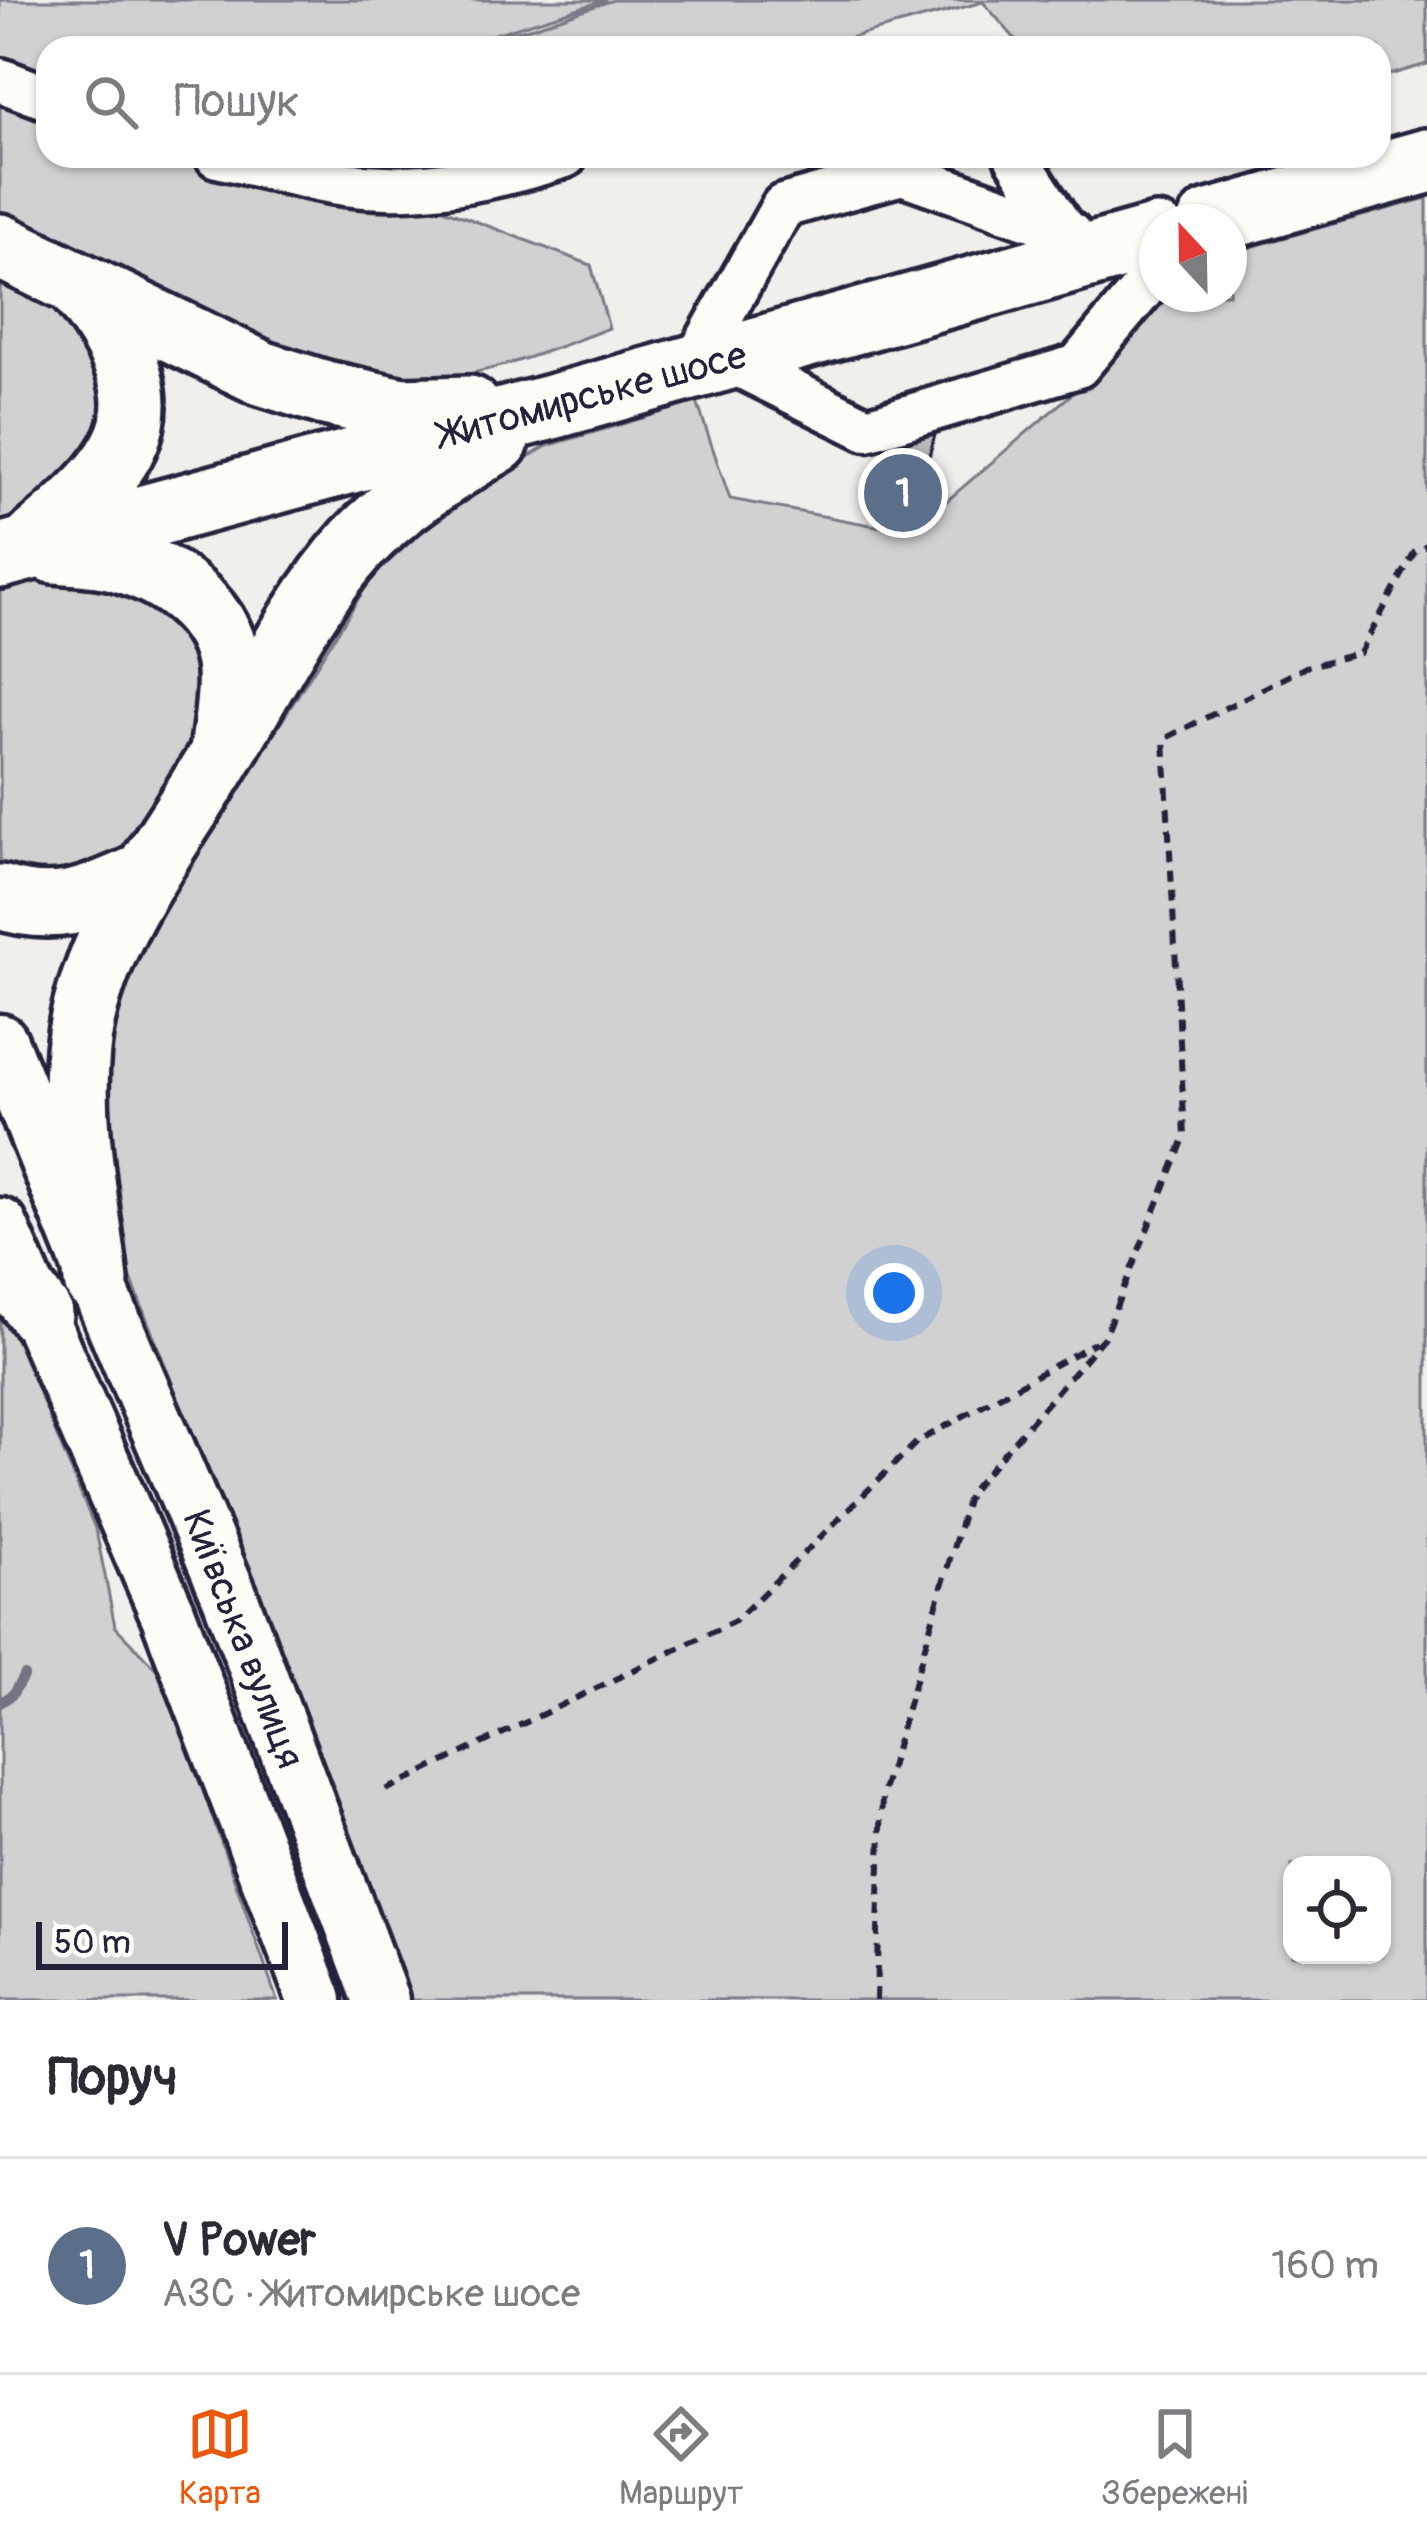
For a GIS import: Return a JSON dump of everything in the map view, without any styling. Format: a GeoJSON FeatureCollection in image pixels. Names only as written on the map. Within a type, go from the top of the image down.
{"type":"FeatureCollection","features":[{"type":"Feature","properties":{"kind":"highway"},"geometry":{"type":"LineString","coordinates":[[1247,211],[1427,160]]}},
{"type":"Feature","properties":{"kind":"highway"},"geometry":{"type":"LineString","coordinates":[[0,246],[261,374],[326,394],[401,410],[555,406]]}},
{"type":"Feature","properties":{"kind":"highway","name":"Житомирське шосе"},"geometry":{"type":"LineString","coordinates":[[14,552],[1120,248]]}},
{"type":"Feature","properties":{"kind":"highway"},"geometry":{"type":"LineString","coordinates":[[14,552],[93,494],[122,453],[134,418],[134,388],[122,351],[80,288]]}},
{"type":"Feature","properties":{"kind":"highway"},"geometry":{"type":"LineString","coordinates":[[95,1282],[78,1109],[83,1019],[117,925],[276,661],[357,545],[441,474],[555,406]]}},
{"type":"Feature","properties":{"kind":"highway"},"geometry":{"type":"LineString","coordinates":[[14,552],[116,558],[162,576],[206,611],[229,666],[221,756]]}},
{"type":"Feature","properties":{"kind":"highway"},"geometry":{"type":"LineString","coordinates":[[0,898],[40,907],[65,906],[145,875]]}},
{"type":"Feature","properties":{"kind":"highway"},"geometry":{"type":"LineString","coordinates":[[0,1259],[40,1314]]}},
{"type":"Feature","properties":{"kind":"main road","name":"Київська вулиця"},"geometry":{"type":"LineString","coordinates":[[0,1042],[95,1282],[230,1597],[381,2000]]}},
{"type":"Feature","properties":{"kind":"main road","name":"Київська вулиця"},"geometry":{"type":"LineString","coordinates":[[0,1226],[168,1614],[315,2000]]}},
{"type":"Feature","properties":{"kind":"lane"},"geometry":{"type":"LineString","coordinates":[[0,80],[36,94]]}},
{"type":"Feature","properties":{"kind":"lane"},"geometry":{"type":"LineString","coordinates":[[271,168],[343,184],[388,188],[484,179],[523,168]]}},
{"type":"Feature","properties":{"kind":"lane"},"geometry":{"type":"LineString","coordinates":[[1030,168],[1120,248]]}},
{"type":"Feature","properties":{"kind":"lane"},"geometry":{"type":"LineString","coordinates":[[902,173],[1120,248],[1078,366],[867,429],[709,363],[783,206],[902,173]]}},
{"type":"Feature","properties":{"kind":"path"},"geometry":{"type":"LineString","coordinates":[[876,2000],[882,1796],[969,1493],[1104,1337],[1185,1136],[1164,739],[1306,667],[1360,653],[1415,551],[1427,545]]}},
{"type":"Feature","properties":{"kind":"path"},"geometry":{"type":"LineString","coordinates":[[386,1790],[735,1621],[917,1442],[1104,1337]]}},
{"type":"Feature","properties":{"kind":"shaded area"},"geometry":{"type":"Polygon","coordinates":[[[0,0],[606,0],[488,36],[36,36],[36,168],[281,168],[388,188],[591,265],[609,328],[534,356],[458,375],[385,376],[216,321],[0,213],[0,0]]]}},
{"type":"Feature","properties":{"kind":"shaded area"},"geometry":{"type":"Polygon","coordinates":[[[613,0],[1427,0],[1427,64],[1391,74],[1391,36],[1013,36],[983,2],[857,36],[495,36],[613,0]]]}},
{"type":"Feature","properties":{"kind":"shaded area"},"geometry":{"type":"Polygon","coordinates":[[[1427,198],[1427,2000],[407,2000],[322,1765],[128,1271],[105,1154],[111,994],[372,577],[459,498],[547,446],[697,402],[730,499],[887,528],[935,511],[1087,381],[1150,312],[1247,312],[1247,248],[1427,198]]]}},
{"type":"Feature","properties":{"kind":"shaded area"},"geometry":{"type":"Polygon","coordinates":[[[0,263],[84,313],[118,425],[61,505],[0,527],[0,263]]]}},
{"type":"Feature","properties":{"kind":"shaded area"},"geometry":{"type":"Polygon","coordinates":[[[49,570],[146,588],[206,657],[204,729],[137,844],[80,880],[0,876],[0,587],[49,570]]]}},
{"type":"Feature","properties":{"kind":"shaded area"},"geometry":{"type":"Polygon","coordinates":[[[0,1298],[96,1531],[115,1626],[162,1675],[277,2000],[0,2000],[0,1298]]]}},
{"type":"Feature","properties":{"kind":"building"},"geometry":{"type":"Polygon","coordinates":[[[950,379],[924,475],[875,491],[901,393],[950,379]]]}},
{"type":"Feature","properties":{"kind":"building"},"geometry":{"type":"Polygon","coordinates":[[[924,475],[935,512],[886,528],[875,491],[924,475]]]}},
{"type":"Feature","properties":{"kind":"waterway"},"geometry":{"type":"LineString","coordinates":[[0,1703],[12,1695],[24,1675]]}},
{"type":"Feature","properties":{"kind":"place","name":"V Power"},"geometry":{"type":"Point","coordinates":[903,493]}}]}
